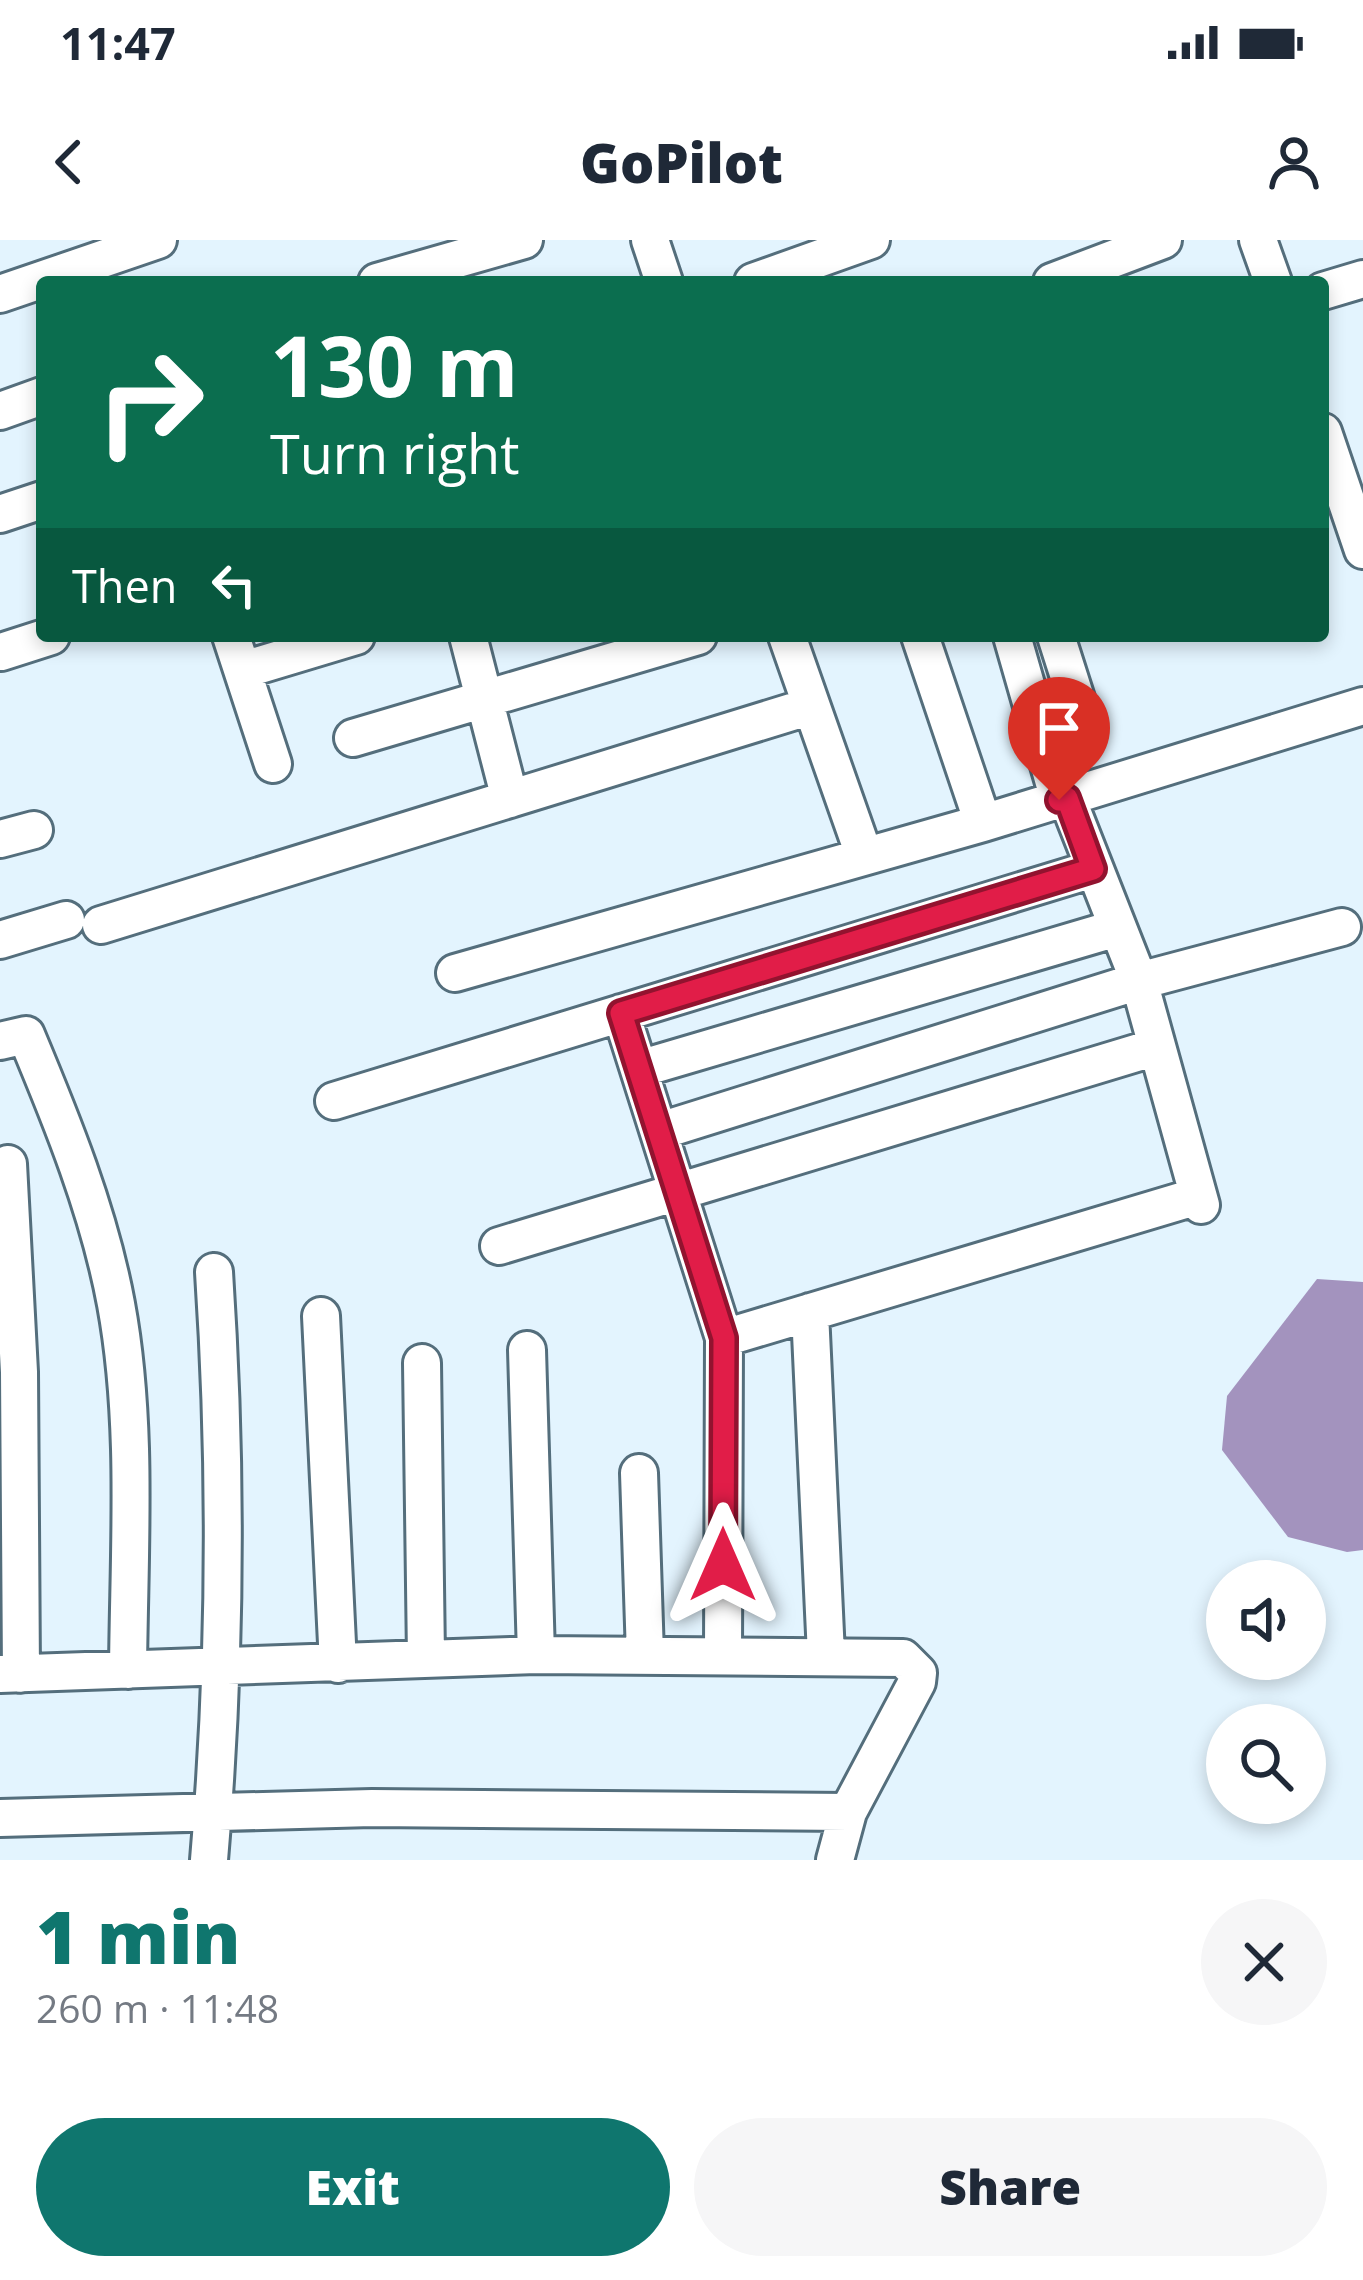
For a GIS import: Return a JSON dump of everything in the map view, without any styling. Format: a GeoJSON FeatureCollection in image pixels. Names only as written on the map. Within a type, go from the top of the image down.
{"type":"FeatureCollection","features":[{"type":"Feature","properties":{"kind":"street"},"geometry":{"type":"LineString","coordinates":[[53,276],[158,240]]}},
{"type":"Feature","properties":{"kind":"street"},"geometry":{"type":"LineString","coordinates":[[398,276],[524,240]]}},
{"type":"Feature","properties":{"kind":"street"},"geometry":{"type":"LineString","coordinates":[[650,240],[662,276]]}},
{"type":"Feature","properties":{"kind":"street"},"geometry":{"type":"LineString","coordinates":[[770,276],[871,240]]}},
{"type":"Feature","properties":{"kind":"street"},"geometry":{"type":"LineString","coordinates":[[1068,276],[1163,240]]}},
{"type":"Feature","properties":{"kind":"street"},"geometry":{"type":"LineString","coordinates":[[1258,240],[1271,276]]}},
{"type":"Feature","properties":{"kind":"street"},"geometry":{"type":"LineString","coordinates":[[1329,289],[1363,279]]}},
{"type":"Feature","properties":{"kind":"street"},"geometry":{"type":"LineString","coordinates":[[0,294],[36,282]]}},
{"type":"Feature","properties":{"kind":"street"},"geometry":{"type":"LineString","coordinates":[[0,410],[36,398]]}},
{"type":"Feature","properties":{"kind":"street"},"geometry":{"type":"LineString","coordinates":[[1333,495],[1363,550]]}},
{"type":"Feature","properties":{"kind":"street"},"geometry":{"type":"LineString","coordinates":[[0,514],[36,502]]}},
{"type":"Feature","properties":{"kind":"street"},"geometry":{"type":"LineString","coordinates":[[1,652],[36,641]]}},
{"type":"Feature","properties":{"kind":"street"},"geometry":{"type":"LineString","coordinates":[[272,764],[237,653],[314,642]]}},
{"type":"Feature","properties":{"kind":"street"},"geometry":{"type":"LineString","coordinates":[[470,642],[510,799]]}},
{"type":"Feature","properties":{"kind":"street"},"geometry":{"type":"LineString","coordinates":[[353,739],[678,642]]}},
{"type":"Feature","properties":{"kind":"street"},"geometry":{"type":"LineString","coordinates":[[789,642],[864,855]]}},
{"type":"Feature","properties":{"kind":"street"},"geometry":{"type":"LineString","coordinates":[[922,642],[983,823]]}},
{"type":"Feature","properties":{"kind":"street"},"geometry":{"type":"LineString","coordinates":[[724,1338],[1200,1200],[1139,981],[1063,799],[1014,642]]}},
{"type":"Feature","properties":{"kind":"street"},"geometry":{"type":"LineString","coordinates":[[1058,642],[1078,705]]}},
{"type":"Feature","properties":{"kind":"street"},"geometry":{"type":"LineString","coordinates":[[0,940],[84,922],[811,706]]}},
{"type":"Feature","properties":{"kind":"street"},"geometry":{"type":"LineString","coordinates":[[455,973],[983,823],[1363,706]]}},
{"type":"Feature","properties":{"kind":"street"},"geometry":{"type":"LineString","coordinates":[[334,1101],[1093,869]]}},
{"type":"Feature","properties":{"kind":"street"},"geometry":{"type":"LineString","coordinates":[[659,1131],[1139,981],[1342,927]]}},
{"type":"Feature","properties":{"kind":"street"},"geometry":{"type":"LineString","coordinates":[[639,1069],[1117,928]]}},
{"type":"Feature","properties":{"kind":"street"},"geometry":{"type":"LineString","coordinates":[[621,1013],[724,1338],[723,1656]]}},
{"type":"Feature","properties":{"kind":"street"},"geometry":{"type":"LineString","coordinates":[[0,1041],[26,1035],[75,1161],[116,1304],[126,1417],[128,1670]]}},
{"type":"Feature","properties":{"kind":"street"},"geometry":{"type":"LineString","coordinates":[[499,1246],[1156,1047]]}},
{"type":"Feature","properties":{"kind":"street"},"geometry":{"type":"LineString","coordinates":[[8,1164],[19,1372],[11,1674],[536,1655],[903,1658],[918,1673],[912,1696],[848,1812],[835,1860]]}},
{"type":"Feature","properties":{"kind":"street"},"geometry":{"type":"LineString","coordinates":[[209,1860],[221,1667],[224,1421],[214,1272]]}},
{"type":"Feature","properties":{"kind":"street"},"geometry":{"type":"LineString","coordinates":[[810,1312],[826,1655]]}},
{"type":"Feature","properties":{"kind":"street"},"geometry":{"type":"LineString","coordinates":[[321,1316],[338,1664]]}},
{"type":"Feature","properties":{"kind":"street"},"geometry":{"type":"LineString","coordinates":[[527,1350],[536,1655]]}},
{"type":"Feature","properties":{"kind":"street"},"geometry":{"type":"LineString","coordinates":[[422,1363],[426,1658]]}},
{"type":"Feature","properties":{"kind":"street"},"geometry":{"type":"LineString","coordinates":[[639,1473],[645,1655]]}},
{"type":"Feature","properties":{"kind":"street"},"geometry":{"type":"LineString","coordinates":[[0,1819],[213,1810],[848,1812]]}},
{"type":"Feature","properties":{"kind":"shaded area"},"geometry":{"type":"Polygon","coordinates":[[[1317,1279],[1363,1282],[1363,1550],[1347,1552],[1288,1537],[1222,1450],[1227,1396],[1317,1279]]]}},
{"type":"Feature","properties":{"kind":"route"},"geometry":{"type":"LineString","coordinates":[[723,1565],[724,1338],[621,1013],[1093,869],[1067,798],[1059,800]]}}]}
